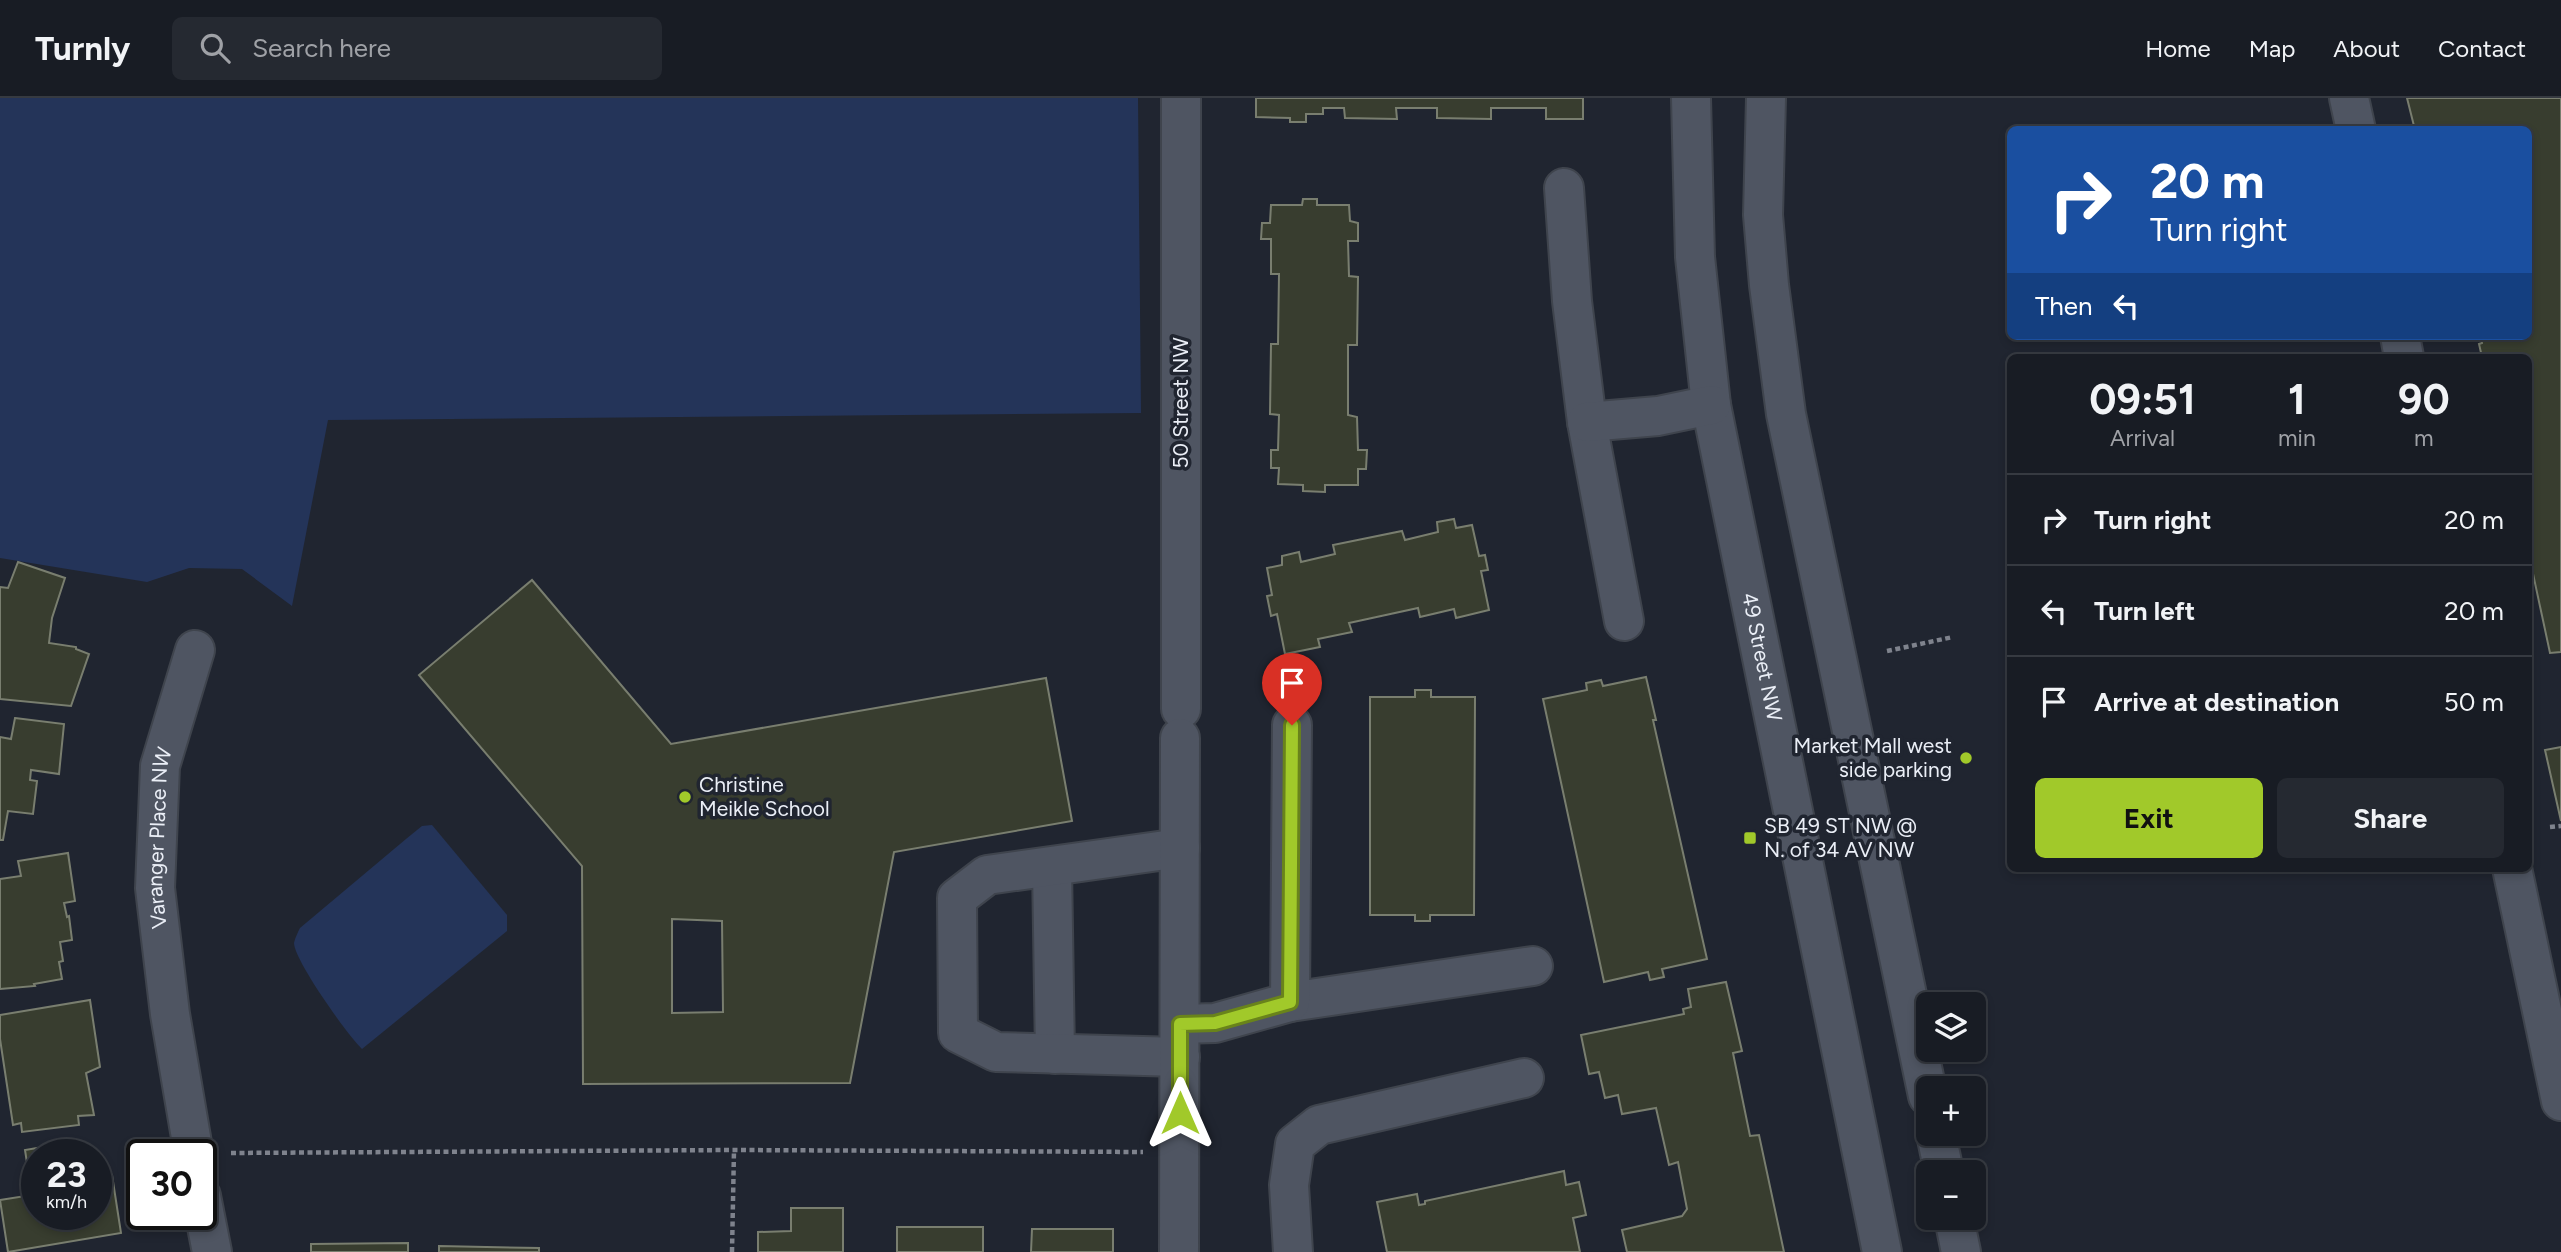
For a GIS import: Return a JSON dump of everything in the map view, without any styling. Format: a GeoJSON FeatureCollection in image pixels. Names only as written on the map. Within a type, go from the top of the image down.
{"type":"FeatureCollection","features":[{"type":"Feature","properties":{"kind":"street","name":"50 Street NW"},"geometry":{"type":"LineString","coordinates":[[1179,1252],[1181,98]]}},
{"type":"Feature","properties":{"kind":"street","name":"49 Street NW"},"geometry":{"type":"LineString","coordinates":[[1691,98],[1695,257],[1711,405],[1882,1252]]}},
{"type":"Feature","properties":{"kind":"street"},"geometry":{"type":"LineString","coordinates":[[1766,98],[1763,215],[1786,414],[1924,1076]]}},
{"type":"Feature","properties":{"kind":"street"},"geometry":{"type":"LineString","coordinates":[[2349,98],[2355,126]]}},
{"type":"Feature","properties":{"kind":"street"},"geometry":{"type":"LineString","coordinates":[[1564,188],[1572,301],[1587,422],[1624,621]]}},
{"type":"Feature","properties":{"kind":"street"},"geometry":{"type":"LineString","coordinates":[[1587,422],[1658,416],[1711,405]]}},
{"type":"Feature","properties":{"kind":"street","name":"Varanger Place NW"},"geometry":{"type":"LineString","coordinates":[[191,1139],[170,1014],[155,888],[160,766],[195,650]]}},
{"type":"Feature","properties":{"kind":"street"},"geometry":{"type":"LineString","coordinates":[[1290,1002],[1292,725]]}},
{"type":"Feature","properties":{"kind":"street"},"geometry":{"type":"LineString","coordinates":[[1180,848],[987,875],[957,898],[958,1033],[996,1052],[1055,1054],[1180,1041],[1215,1023],[1290,1002],[1533,966]]}},
{"type":"Feature","properties":{"kind":"street"},"geometry":{"type":"LineString","coordinates":[[1052,867],[1055,1054]]}},
{"type":"Feature","properties":{"kind":"street"},"geometry":{"type":"LineString","coordinates":[[2513,872],[2561,1101]]}},
{"type":"Feature","properties":{"kind":"street"},"geometry":{"type":"LineString","coordinates":[[1293,1252],[1289,1185],[1295,1144],[1319,1125],[1524,1078]]}},
{"type":"Feature","properties":{"kind":"street"},"geometry":{"type":"LineString","coordinates":[[208,1230],[212,1252]]}},
{"type":"Feature","properties":{"kind":"street"},"geometry":{"type":"LineString","coordinates":[[1956,1230],[1961,1252]]}},
{"type":"Feature","properties":{"kind":"path"},"geometry":{"type":"LineString","coordinates":[[1887,651],[1953,637]]}},
{"type":"Feature","properties":{"kind":"path"},"geometry":{"type":"LineString","coordinates":[[2550,827],[2561,826]]}},
{"type":"Feature","properties":{"kind":"path"},"geometry":{"type":"LineString","coordinates":[[732,1252],[734,1150]]}},
{"type":"Feature","properties":{"kind":"path"},"geometry":{"type":"LineString","coordinates":[[217,1154],[734,1150],[1144,1152]]}},
{"type":"Feature","properties":{"kind":"shaded area"},"geometry":{"type":"Polygon","coordinates":[[[0,98],[1138,98],[1141,413],[328,420],[292,606],[242,569],[189,568],[147,582],[0,558],[0,98]]]}},
{"type":"Feature","properties":{"kind":"shaded area"},"geometry":{"type":"Polygon","coordinates":[[[432,825],[507,915],[507,931],[362,1049],[312,981],[296,952],[295,939],[300,928],[406,839],[422,826],[432,825]]]}},
{"type":"Feature","properties":{"kind":"building"},"geometry":{"type":"Polygon","coordinates":[[[1256,98],[1583,98],[1583,119],[1546,119],[1546,108],[1491,108],[1491,119],[1437,118],[1437,108],[1396,108],[1397,119],[1345,118],[1344,108],[1323,108],[1323,114],[1306,114],[1306,122],[1290,122],[1290,118],[1256,117],[1256,98]]]}},
{"type":"Feature","properties":{"kind":"building"},"geometry":{"type":"Polygon","coordinates":[[[2407,98],[2561,98],[2561,652],[2550,653],[2532,569],[2532,354],[2481,354],[2479,344],[2482,340],[2532,340],[2532,126],[2414,126],[2407,98]]]}},
{"type":"Feature","properties":{"kind":"building"},"geometry":{"type":"Polygon","coordinates":[[[1303,199],[1317,199],[1317,205],[1349,205],[1350,221],[1358,223],[1358,241],[1348,241],[1349,276],[1358,277],[1357,345],[1348,345],[1348,415],[1357,417],[1358,450],[1367,450],[1366,469],[1358,469],[1358,485],[1325,485],[1325,492],[1303,491],[1303,485],[1278,484],[1279,468],[1271,468],[1271,450],[1278,450],[1279,415],[1270,414],[1271,344],[1278,344],[1279,274],[1271,274],[1271,239],[1261,239],[1262,223],[1270,223],[1271,205],[1302,205],[1303,199]]]}},
{"type":"Feature","properties":{"kind":"building"},"geometry":{"type":"Polygon","coordinates":[[[1454,519],[1456,528],[1472,525],[1479,556],[1485,555],[1488,570],[1481,571],[1489,610],[1456,618],[1454,609],[1420,617],[1418,608],[1349,623],[1352,632],[1318,639],[1320,647],[1285,654],[1277,614],[1271,616],[1267,596],[1272,595],[1267,568],[1282,565],[1282,556],[1299,552],[1301,562],[1335,554],[1333,545],[1402,531],[1405,540],[1438,532],[1437,522],[1454,519]]]}},
{"type":"Feature","properties":{"kind":"building"},"geometry":{"type":"Polygon","coordinates":[[[18,562],[65,578],[52,618],[49,643],[76,647],[89,654],[71,706],[0,699],[0,587],[8,588],[18,562]]]}},
{"type":"Feature","properties":{"kind":"building"},"geometry":{"type":"Polygon","coordinates":[[[532,580],[671,744],[1046,678],[1072,821],[894,852],[850,1083],[583,1084],[582,866],[419,675],[532,580]],[[672,919],[672,1013],[723,1012],[722,921],[672,919]]]}},
{"type":"Feature","properties":{"kind":"building"},"geometry":{"type":"Polygon","coordinates":[[[1646,677],[1656,720],[1653,720],[1707,959],[1662,969],[1664,977],[1650,980],[1648,972],[1604,982],[1543,699],[1587,690],[1586,683],[1601,680],[1603,686],[1646,677]]]}},
{"type":"Feature","properties":{"kind":"building"},"geometry":{"type":"Polygon","coordinates":[[[1415,690],[1431,690],[1431,697],[1475,697],[1474,915],[1430,915],[1430,921],[1415,921],[1415,915],[1370,915],[1370,697],[1415,697],[1415,690]]]}},
{"type":"Feature","properties":{"kind":"building"},"geometry":{"type":"Polygon","coordinates":[[[15,718],[64,724],[59,774],[31,770],[30,780],[37,781],[33,814],[8,811],[3,840],[0,840],[0,737],[11,739],[15,718]]]}},
{"type":"Feature","properties":{"kind":"building"},"geometry":{"type":"Polygon","coordinates":[[[2561,747],[2561,821],[2545,750],[2561,747]]]}},
{"type":"Feature","properties":{"kind":"building"},"geometry":{"type":"Polygon","coordinates":[[[68,853],[75,901],[64,903],[67,917],[69,916],[72,940],[60,942],[62,979],[34,984],[35,986],[0,989],[0,879],[21,876],[18,861],[68,853]]]}},
{"type":"Feature","properties":{"kind":"building"},"geometry":{"type":"Polygon","coordinates":[[[1726,982],[1742,1051],[1733,1053],[1750,1136],[1759,1135],[1784,1252],[1627,1252],[1622,1230],[1682,1216],[1687,1209],[1678,1162],[1669,1165],[1656,1108],[1622,1114],[1618,1095],[1605,1098],[1599,1072],[1589,1074],[1581,1035],[1684,1014],[1683,1009],[1691,1007],[1688,989],[1726,982]]]}},
{"type":"Feature","properties":{"kind":"building"},"geometry":{"type":"Polygon","coordinates":[[[90,1000],[100,1067],[86,1073],[94,1115],[78,1116],[79,1125],[22,1132],[21,1123],[13,1125],[0,1039],[0,1015],[90,1000]]]}},
{"type":"Feature","properties":{"kind":"building"},"geometry":{"type":"Polygon","coordinates":[[[1564,1171],[1566,1185],[1579,1182],[1586,1215],[1573,1218],[1580,1252],[1387,1252],[1377,1202],[1417,1194],[1419,1205],[1425,1204],[1425,1201],[1564,1171]]]}},
{"type":"Feature","properties":{"kind":"building"},"geometry":{"type":"Polygon","coordinates":[[[112,1175],[121,1233],[8,1252],[0,1200],[21,1197],[21,1230],[112,1230],[112,1175]]]}},
{"type":"Feature","properties":{"kind":"building"},"geometry":{"type":"Polygon","coordinates":[[[791,1208],[843,1208],[843,1252],[758,1252],[758,1232],[791,1231],[791,1208]]]}},
{"type":"Feature","properties":{"kind":"building"},"geometry":{"type":"Polygon","coordinates":[[[897,1227],[983,1227],[983,1252],[897,1252],[897,1227]]]}},
{"type":"Feature","properties":{"kind":"building"},"geometry":{"type":"Polygon","coordinates":[[[1032,1229],[1113,1229],[1113,1252],[1031,1252],[1032,1229]]]}},
{"type":"Feature","properties":{"kind":"building"},"geometry":{"type":"Polygon","coordinates":[[[408,1243],[408,1252],[311,1252],[311,1244],[408,1243]]]}},
{"type":"Feature","properties":{"kind":"building"},"geometry":{"type":"Polygon","coordinates":[[[439,1246],[539,1248],[539,1252],[439,1252],[439,1246]]]}},
{"type":"Feature","properties":{"kind":"place","name":"Market Mall west side parking"},"geometry":{"type":"Point","coordinates":[1966,758]}},
{"type":"Feature","properties":{"kind":"place","name":"Christine Meikle School"},"geometry":{"type":"Point","coordinates":[685,797]}},
{"type":"Feature","properties":{"kind":"place","name":"SB 49 ST NW @ N. of 34 AV NW"},"geometry":{"type":"Point","coordinates":[1750,838]}},
{"type":"Feature","properties":{"kind":"route"},"geometry":{"type":"LineString","coordinates":[[1180,1113],[1180,1024],[1215,1023],[1290,1002],[1292,725]]}}]}
